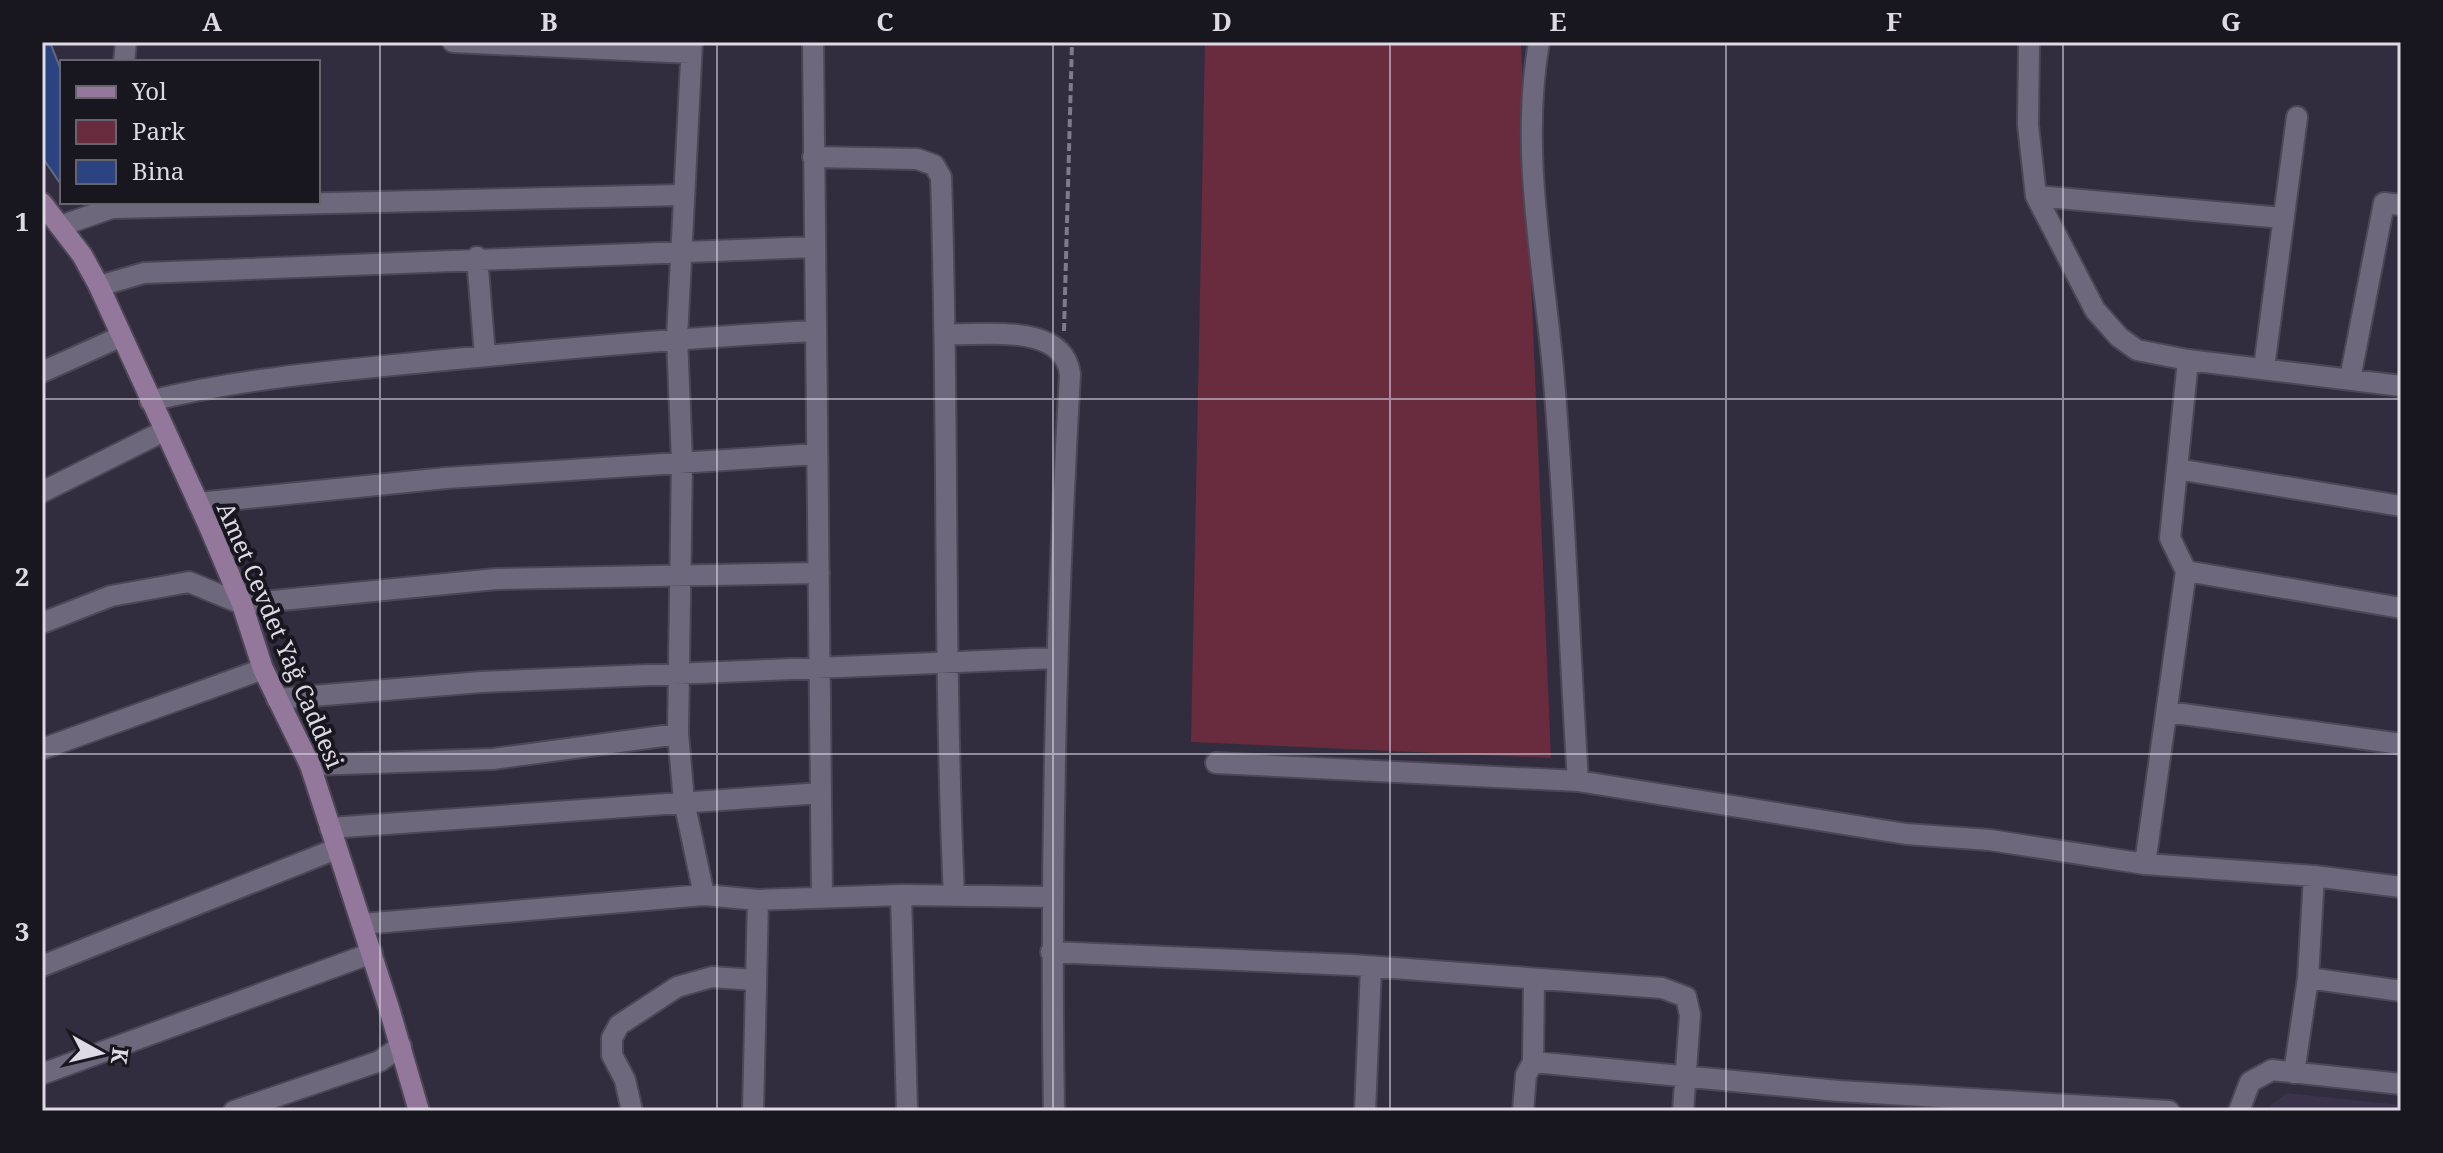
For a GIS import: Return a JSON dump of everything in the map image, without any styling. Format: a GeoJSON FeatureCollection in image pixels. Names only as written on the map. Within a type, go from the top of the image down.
{"type":"FeatureCollection","features":[{"type":"Feature","properties":{"kind":"street"},"geometry":{"type":"LineString","coordinates":[[453,42],[692,47],[677,338],[682,460],[678,734],[684,801],[704,895]]}},
{"type":"Feature","properties":{"kind":"street"},"geometry":{"type":"LineString","coordinates":[[813,42],[822,898]]}},
{"type":"Feature","properties":{"kind":"street"},"geometry":{"type":"LineString","coordinates":[[1539,42],[1531,102],[1536,206],[1553,370],[1578,781]]}},
{"type":"Feature","properties":{"kind":"street"},"geometry":{"type":"LineString","coordinates":[[2029,42],[2028,125],[2036,196],[2095,310],[2119,337],[2137,350],[2188,360],[2401,386]]}},
{"type":"Feature","properties":{"kind":"street"},"geometry":{"type":"LineString","coordinates":[[2264,368],[2297,117]]}},
{"type":"Feature","properties":{"kind":"street"},"geometry":{"type":"LineString","coordinates":[[813,157],[917,159],[934,165],[941,177],[946,334],[944,661],[954,896]]}},
{"type":"Feature","properties":{"kind":"street"},"geometry":{"type":"LineString","coordinates":[[320,201],[683,195]]}},
{"type":"Feature","properties":{"kind":"street"},"geometry":{"type":"LineString","coordinates":[[2036,196],[2283,218]]}},
{"type":"Feature","properties":{"kind":"street","name":"Amet Cevdet Yağ Caddesi"},"geometry":{"type":"LineString","coordinates":[[42,203],[82,255],[99,286],[242,604],[263,669],[310,765],[372,953],[419,1111]]}},
{"type":"Feature","properties":{"kind":"street"},"geometry":{"type":"LineString","coordinates":[[2350,379],[2384,203],[2401,205]]}},
{"type":"Feature","properties":{"kind":"street"},"geometry":{"type":"LineString","coordinates":[[60,226],[112,205],[169,204]]}},
{"type":"Feature","properties":{"kind":"street"},"geometry":{"type":"LineString","coordinates":[[99,286],[144,273],[477,257],[814,247]]}},
{"type":"Feature","properties":{"kind":"street"},"geometry":{"type":"LineString","coordinates":[[477,257],[485,356]]}},
{"type":"Feature","properties":{"kind":"street"},"geometry":{"type":"LineString","coordinates":[[150,401],[205,388],[306,373],[677,338],[815,331]]}},
{"type":"Feature","properties":{"kind":"street"},"geometry":{"type":"LineString","coordinates":[[946,334],[1036,338],[1061,350],[1070,374],[1055,658],[1050,897],[1054,1111]]}},
{"type":"Feature","properties":{"kind":"street"},"geometry":{"type":"LineString","coordinates":[[42,372],[120,337]]}},
{"type":"Feature","properties":{"kind":"street"},"geometry":{"type":"LineString","coordinates":[[2145,864],[2186,571],[2170,538],[2188,360]]}},
{"type":"Feature","properties":{"kind":"street"},"geometry":{"type":"LineString","coordinates":[[42,492],[164,431]]}},
{"type":"Feature","properties":{"kind":"street"},"geometry":{"type":"LineString","coordinates":[[198,503],[446,478],[682,460],[817,454]]}},
{"type":"Feature","properties":{"kind":"street"},"geometry":{"type":"LineString","coordinates":[[2177,469],[2401,506]]}},
{"type":"Feature","properties":{"kind":"street"},"geometry":{"type":"LineString","coordinates":[[2186,571],[2401,608]]}},
{"type":"Feature","properties":{"kind":"street"},"geometry":{"type":"LineString","coordinates":[[42,623],[111,596],[189,582],[242,604],[496,579],[681,578],[819,573]]}},
{"type":"Feature","properties":{"kind":"street"},"geometry":{"type":"LineString","coordinates":[[277,699],[481,682],[1055,658]]}},
{"type":"Feature","properties":{"kind":"street"},"geometry":{"type":"LineString","coordinates":[[42,749],[263,669]]}},
{"type":"Feature","properties":{"kind":"street"},"geometry":{"type":"LineString","coordinates":[[2168,712],[2401,744]]}},
{"type":"Feature","properties":{"kind":"street"},"geometry":{"type":"LineString","coordinates":[[310,765],[493,759],[678,734]]}},
{"type":"Feature","properties":{"kind":"street"},"geometry":{"type":"LineString","coordinates":[[1216,763],[1578,781],[1906,834],[1990,840],[2145,864],[2314,876],[2401,887]]}},
{"type":"Feature","properties":{"kind":"street"},"geometry":{"type":"LineString","coordinates":[[330,828],[821,793]]}},
{"type":"Feature","properties":{"kind":"street"},"geometry":{"type":"LineString","coordinates":[[42,966],[336,849]]}},
{"type":"Feature","properties":{"kind":"street"},"geometry":{"type":"LineString","coordinates":[[2294,1073],[2308,978],[2314,876]]}},
{"type":"Feature","properties":{"kind":"street"},"geometry":{"type":"LineString","coordinates":[[362,924],[704,895],[758,900],[901,895],[1050,897]]}},
{"type":"Feature","properties":{"kind":"street"},"geometry":{"type":"LineString","coordinates":[[901,895],[907,1111]]}},
{"type":"Feature","properties":{"kind":"street"},"geometry":{"type":"LineString","coordinates":[[753,1111],[758,900]]}},
{"type":"Feature","properties":{"kind":"street"},"geometry":{"type":"LineString","coordinates":[[1051,952],[1371,967],[1662,988],[1686,997],[1690,1015],[1683,1111]]}},
{"type":"Feature","properties":{"kind":"street"},"geometry":{"type":"LineString","coordinates":[[42,1074],[372,953]]}},
{"type":"Feature","properties":{"kind":"street"},"geometry":{"type":"LineString","coordinates":[[1365,1111],[1371,967]]}},
{"type":"Feature","properties":{"kind":"street"},"geometry":{"type":"LineString","coordinates":[[632,1111],[625,1080],[612,1055],[612,1038],[619,1025],[677,987],[712,977],[755,980]]}},
{"type":"Feature","properties":{"kind":"street"},"geometry":{"type":"LineString","coordinates":[[2308,978],[2401,991]]}},
{"type":"Feature","properties":{"kind":"street"},"geometry":{"type":"LineString","coordinates":[[1523,1111],[1526,1075],[1533,1062],[1534,979]]}},
{"type":"Feature","properties":{"kind":"street"},"geometry":{"type":"LineString","coordinates":[[234,1111],[380,1061],[401,1046]]}},
{"type":"Feature","properties":{"kind":"street"},"geometry":{"type":"LineString","coordinates":[[1533,1062],[1686,1076],[1839,1101],[2169,1111]]}},
{"type":"Feature","properties":{"kind":"street"},"geometry":{"type":"LineString","coordinates":[[2239,1111],[2250,1082],[2272,1070],[2401,1084]]}},
{"type":"Feature","properties":{"kind":"path"},"geometry":{"type":"LineString","coordinates":[[1061,350],[1072,42]]}},
{"type":"Feature","properties":{"kind":"shaded area"},"geometry":{"type":"Polygon","coordinates":[[[2287,1093],[2401,1105],[2401,1111],[2270,1111],[2271,1105],[2287,1093]]]}},
{"type":"Feature","properties":{"kind":"green space"},"geometry":{"type":"Polygon","coordinates":[[[1205,42],[1521,42],[1551,758],[1191,742],[1205,42]]]}},
{"type":"Feature","properties":{"kind":"building"},"geometry":{"type":"Polygon","coordinates":[[[42,42],[50,42],[60,68],[60,183],[42,157],[42,42]]]}}]}
